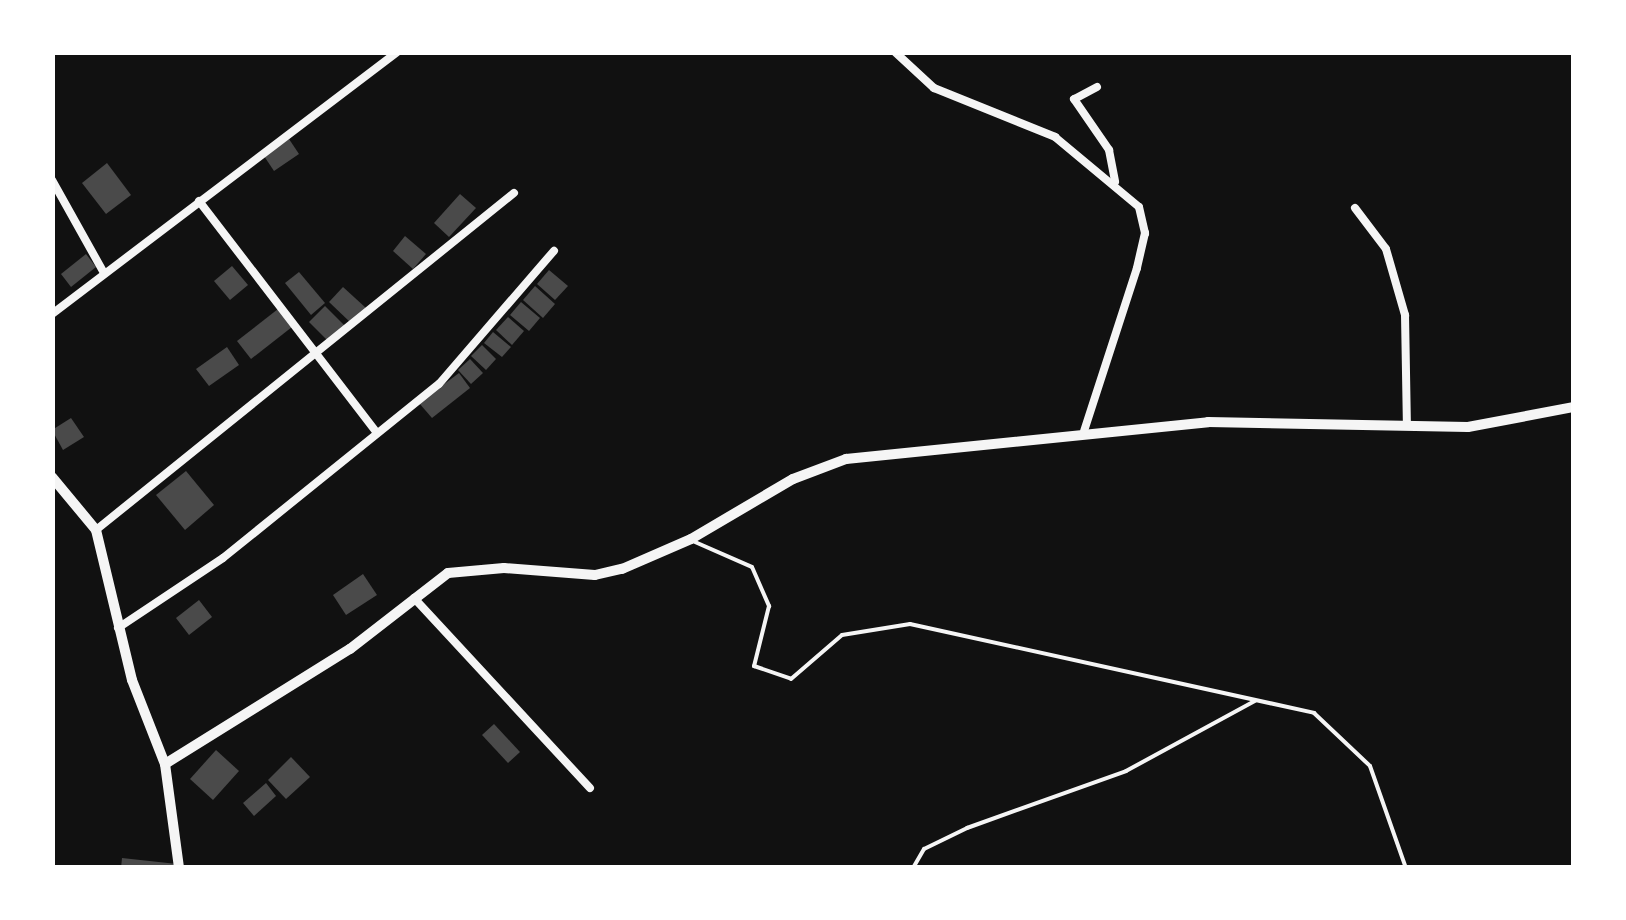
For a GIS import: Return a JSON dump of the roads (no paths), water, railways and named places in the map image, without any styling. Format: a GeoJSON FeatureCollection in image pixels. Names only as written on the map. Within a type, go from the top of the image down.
{"type":"FeatureCollection","features":[{"type":"Feature","properties":{"kind":"street"},"geometry":{"type":"LineString","coordinates":[[52,314],[397,52]]}},
{"type":"Feature","properties":{"kind":"street"},"geometry":{"type":"LineString","coordinates":[[895,52],[934,88],[1055,137],[1115,181],[1139,208],[1145,233],[1084,431]]}},
{"type":"Feature","properties":{"kind":"street"},"geometry":{"type":"LineString","coordinates":[[1097,87],[1074,99],[1109,150],[1115,181]]}},
{"type":"Feature","properties":{"kind":"street"},"geometry":{"type":"LineString","coordinates":[[52,180],[104,273]]}},
{"type":"Feature","properties":{"kind":"street"},"geometry":{"type":"LineString","coordinates":[[96,530],[317,356],[514,193]]}},
{"type":"Feature","properties":{"kind":"street"},"geometry":{"type":"LineString","coordinates":[[199,200],[376,432]]}},
{"type":"Feature","properties":{"kind":"street"},"geometry":{"type":"LineString","coordinates":[[1355,208],[1386,249],[1405,315],[1407,425]]}},
{"type":"Feature","properties":{"kind":"street"},"geometry":{"type":"LineString","coordinates":[[118,628],[223,558],[466,357],[554,251]]}},
{"type":"Feature","properties":{"kind":"street"},"geometry":{"type":"LineString","coordinates":[[165,764],[350,649],[458,569],[594,575],[691,539],[835,462],[1084,431],[1277,420],[1407,425],[1511,423],[1574,407]]}},
{"type":"Feature","properties":{"kind":"street"},"geometry":{"type":"LineString","coordinates":[[52,476],[96,530],[118,628],[165,764],[179,868]]}},
{"type":"Feature","properties":{"kind":"street"},"geometry":{"type":"LineString","coordinates":[[414,598],[590,788]]}},
{"type":"Feature","properties":{"kind":"lane"},"geometry":{"type":"LineString","coordinates":[[691,539],[752,567],[769,606],[754,666],[792,679],[842,634],[910,624],[1314,712],[1370,766],[1406,868]]}},
{"type":"Feature","properties":{"kind":"lane"},"geometry":{"type":"LineString","coordinates":[[913,868],[924,849],[967,828],[1126,770],[1256,700]]}}]}
